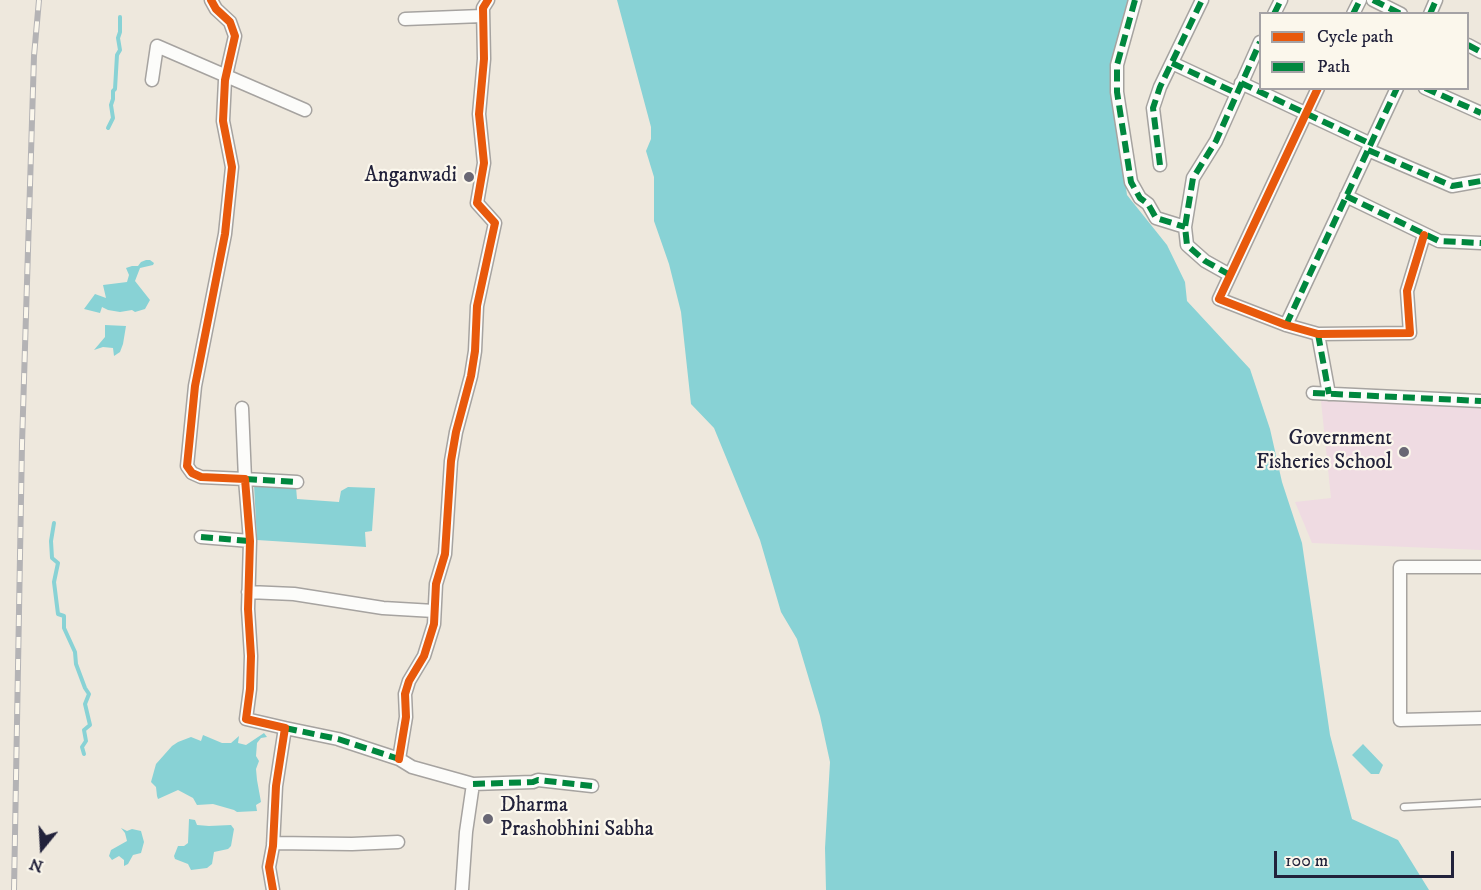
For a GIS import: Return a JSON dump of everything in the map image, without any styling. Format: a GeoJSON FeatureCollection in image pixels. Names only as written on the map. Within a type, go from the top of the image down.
{"type":"FeatureCollection","features":[{"type":"Feature","properties":{"kind":"street"},"geometry":{"type":"LineString","coordinates":[[212,0],[216,9],[230,22],[235,36],[226,76],[223,121],[232,167],[230,204],[195,386],[187,466],[192,473],[201,477],[297,482]]}},
{"type":"Feature","properties":{"kind":"street"},"geometry":{"type":"LineString","coordinates":[[399,759],[406,717],[405,694],[428,646],[434,624],[436,585],[445,554],[451,461],[471,376],[475,351],[477,306],[495,223],[477,203],[484,163],[479,114],[484,59],[482,16],[483,8],[488,0]]}},
{"type":"Feature","properties":{"kind":"street"},"geometry":{"type":"LineString","coordinates":[[1135,0],[1118,64],[1117,92],[1131,182],[1156,218],[1185,227]]}},
{"type":"Feature","properties":{"kind":"street"},"geometry":{"type":"LineString","coordinates":[[1160,165],[1153,108],[1160,87],[1202,0]]}},
{"type":"Feature","properties":{"kind":"street"},"geometry":{"type":"LineString","coordinates":[[1373,0],[1397,12]]}},
{"type":"Feature","properties":{"kind":"street"},"geometry":{"type":"LineString","coordinates":[[405,19],[482,16]]}},
{"type":"Feature","properties":{"kind":"street"},"geometry":{"type":"LineString","coordinates":[[1230,275],[1205,261],[1187,245],[1185,227],[1193,178],[1216,141],[1259,44]]}},
{"type":"Feature","properties":{"kind":"street"},"geometry":{"type":"LineString","coordinates":[[152,80],[157,46],[305,110]]}},
{"type":"Feature","properties":{"kind":"street"},"geometry":{"type":"LineString","coordinates":[[1172,63],[1306,114],[1452,186],[1481,181]]}},
{"type":"Feature","properties":{"kind":"street"},"geometry":{"type":"LineString","coordinates":[[1317,90],[1219,299],[1286,325],[1318,334],[1410,333],[1407,291],[1424,235]]}},
{"type":"Feature","properties":{"kind":"street"},"geometry":{"type":"LineString","coordinates":[[1286,325],[1396,90]]}},
{"type":"Feature","properties":{"kind":"street"},"geometry":{"type":"LineString","coordinates":[[1430,90],[1481,112]]}},
{"type":"Feature","properties":{"kind":"street"},"geometry":{"type":"LineString","coordinates":[[1346,196],[1439,241],[1481,243]]}},
{"type":"Feature","properties":{"kind":"street"},"geometry":{"type":"LineString","coordinates":[[1318,334],[1329,394]]}},
{"type":"Feature","properties":{"kind":"street"},"geometry":{"type":"LineString","coordinates":[[1313,393],[1481,401]]}},
{"type":"Feature","properties":{"kind":"street"},"geometry":{"type":"LineString","coordinates":[[242,408],[244,479],[250,542],[248,592],[250,667],[246,720],[338,739],[399,759],[403,764],[473,784],[538,780],[592,786]]}},
{"type":"Feature","properties":{"kind":"street"},"geometry":{"type":"LineString","coordinates":[[201,537],[250,542]]}},
{"type":"Feature","properties":{"kind":"street"},"geometry":{"type":"LineString","coordinates":[[1481,567],[1400,567],[1400,720],[1481,718]]}},
{"type":"Feature","properties":{"kind":"street"},"geometry":{"type":"LineString","coordinates":[[248,592],[294,594],[383,608],[434,611]]}},
{"type":"Feature","properties":{"kind":"street"},"geometry":{"type":"LineString","coordinates":[[273,890],[269,867],[273,843],[276,786],[285,728]]}},
{"type":"Feature","properties":{"kind":"street"},"geometry":{"type":"LineString","coordinates":[[462,890],[465,831],[473,784]]}},
{"type":"Feature","properties":{"kind":"street"},"geometry":{"type":"LineString","coordinates":[[273,843],[398,842]]}},
{"type":"Feature","properties":{"kind":"lane"},"geometry":{"type":"LineString","coordinates":[[1404,807],[1481,803]]}},
{"type":"Feature","properties":{"kind":"shaded area","name":"Government Fisheries School"},"geometry":{"type":"Polygon","coordinates":[[[1321,401],[1456,403],[1481,406],[1481,550],[1312,543],[1295,502],[1331,498],[1321,401]]]}},
{"type":"Feature","properties":{"kind":"water"},"geometry":{"type":"Polygon","coordinates":[[[617,0],[1129,0],[1110,72],[1127,195],[1167,245],[1185,282],[1187,301],[1250,369],[1270,429],[1282,482],[1302,543],[1330,735],[1352,819],[1398,840],[1429,890],[826,890],[825,848],[830,762],[820,716],[797,639],[781,612],[760,540],[714,428],[691,404],[681,312],[669,264],[654,221],[654,177],[646,151],[651,139],[651,127],[617,0]]]}},
{"type":"Feature","properties":{"kind":"water"},"geometry":{"type":"Polygon","coordinates":[[[146,260],[154,263],[140,268],[135,281],[150,300],[145,309],[120,312],[102,307],[100,313],[84,309],[95,294],[106,298],[103,285],[127,282],[129,275],[126,268],[138,266],[146,260]]]}},
{"type":"Feature","properties":{"kind":"water"},"geometry":{"type":"Polygon","coordinates":[[[105,325],[126,326],[120,352],[114,356],[113,348],[103,347],[94,350],[105,337],[105,325]]]}},
{"type":"Feature","properties":{"kind":"water"},"geometry":{"type":"Polygon","coordinates":[[[254,485],[296,487],[297,499],[339,502],[341,491],[348,487],[375,488],[372,531],[365,532],[366,547],[257,540],[254,485]]]}},
{"type":"Feature","properties":{"kind":"water"},"geometry":{"type":"Polygon","coordinates":[[[264,733],[267,737],[261,738],[257,743],[256,756],[259,761],[256,769],[261,802],[256,805],[257,811],[237,812],[213,804],[197,805],[193,798],[178,790],[158,799],[156,787],[151,782],[156,764],[178,742],[191,737],[201,741],[203,735],[222,743],[231,743],[239,736],[238,743],[246,745],[264,733]]]}},
{"type":"Feature","properties":{"kind":"water"},"geometry":{"type":"Polygon","coordinates":[[[1363,744],[1383,765],[1379,774],[1371,774],[1352,755],[1363,744]]]}},
{"type":"Feature","properties":{"kind":"water"},"geometry":{"type":"Polygon","coordinates":[[[189,819],[195,820],[197,825],[231,825],[234,829],[231,846],[228,849],[214,852],[212,864],[207,868],[191,870],[188,864],[175,859],[178,846],[188,843],[189,819]]]}},
{"type":"Feature","properties":{"kind":"water"},"geometry":{"type":"Polygon","coordinates":[[[121,828],[127,831],[132,829],[141,831],[144,842],[141,853],[133,855],[128,864],[124,866],[124,860],[119,856],[112,860],[109,856],[111,850],[127,841],[121,828]]]}},
{"type":"Feature","properties":{"kind":"waterway"},"geometry":{"type":"LineString","coordinates":[[108,128],[113,118],[111,105],[115,89],[117,55],[120,50],[118,38],[120,17]]}},
{"type":"Feature","properties":{"kind":"waterway"},"geometry":{"type":"LineString","coordinates":[[54,523],[51,541],[52,558],[58,563],[54,582],[58,614],[64,616],[64,628],[89,694],[85,704],[90,725],[84,730],[86,741],[82,747],[84,754]]}},
{"type":"Feature","properties":{"kind":"railway"},"geometry":{"type":"LineString","coordinates":[[14,890],[22,444],[34,56],[39,0]]}},
{"type":"Feature","properties":{"kind":"marked path"},"geometry":{"type":"LineString","coordinates":[[1135,0],[1117,65],[1117,92],[1131,182],[1156,218],[1185,227]]}},
{"type":"Feature","properties":{"kind":"marked path"},"geometry":{"type":"LineString","coordinates":[[1160,165],[1153,108],[1160,87],[1202,0]]}},
{"type":"Feature","properties":{"kind":"marked path"},"geometry":{"type":"LineString","coordinates":[[1275,12],[1281,0]]}},
{"type":"Feature","properties":{"kind":"marked path"},"geometry":{"type":"LineString","coordinates":[[1354,12],[1360,0]]}},
{"type":"Feature","properties":{"kind":"marked path"},"geometry":{"type":"LineString","coordinates":[[1373,0],[1397,12]]}},
{"type":"Feature","properties":{"kind":"marked path"},"geometry":{"type":"LineString","coordinates":[[1431,12],[1436,0]]}},
{"type":"Feature","properties":{"kind":"marked path"},"geometry":{"type":"LineString","coordinates":[[1230,275],[1205,261],[1187,245],[1185,227],[1193,178],[1216,141],[1259,44]]}},
{"type":"Feature","properties":{"kind":"marked path"},"geometry":{"type":"LineString","coordinates":[[1469,46],[1481,52]]}},
{"type":"Feature","properties":{"kind":"marked path"},"geometry":{"type":"LineString","coordinates":[[1172,63],[1236,93]]}},
{"type":"Feature","properties":{"kind":"marked path"},"geometry":{"type":"LineString","coordinates":[[1241,83],[1371,144]]}},
{"type":"Feature","properties":{"kind":"marked path"},"geometry":{"type":"LineString","coordinates":[[1286,325],[1396,90]]}},
{"type":"Feature","properties":{"kind":"marked path"},"geometry":{"type":"LineString","coordinates":[[1429,90],[1481,113]]}},
{"type":"Feature","properties":{"kind":"marked path"},"geometry":{"type":"LineString","coordinates":[[1368,150],[1452,186],[1481,181]]}},
{"type":"Feature","properties":{"kind":"marked path"},"geometry":{"type":"LineString","coordinates":[[1346,196],[1439,241],[1481,243]]}},
{"type":"Feature","properties":{"kind":"marked path"},"geometry":{"type":"LineString","coordinates":[[1318,334],[1329,394]]}},
{"type":"Feature","properties":{"kind":"marked path"},"geometry":{"type":"LineString","coordinates":[[1313,393],[1481,401]]}},
{"type":"Feature","properties":{"kind":"marked path"},"geometry":{"type":"LineString","coordinates":[[245,479],[297,482]]}},
{"type":"Feature","properties":{"kind":"marked path"},"geometry":{"type":"LineString","coordinates":[[201,537],[250,541]]}},
{"type":"Feature","properties":{"kind":"marked path"},"geometry":{"type":"LineString","coordinates":[[285,728],[338,739],[399,759]]}},
{"type":"Feature","properties":{"kind":"marked path"},"geometry":{"type":"LineString","coordinates":[[473,784],[538,780],[592,786]]}},
{"type":"Feature","properties":{"kind":"cycle path"},"geometry":{"type":"LineString","coordinates":[[211,0],[216,9],[230,22],[235,36],[225,80],[223,121],[232,167],[225,234],[195,386],[187,466],[192,473],[201,477],[245,479],[250,541],[248,609],[251,656],[246,719],[285,728],[276,786],[273,846],[269,867],[273,890]]}},
{"type":"Feature","properties":{"kind":"cycle path"},"geometry":{"type":"LineString","coordinates":[[399,759],[406,717],[405,694],[409,681],[424,656],[434,624],[436,584],[445,554],[451,461],[471,376],[475,351],[477,306],[495,223],[477,203],[484,163],[479,114],[484,59],[483,8],[488,0]]}},
{"type":"Feature","properties":{"kind":"cycle path"},"geometry":{"type":"LineString","coordinates":[[1317,90],[1219,299],[1286,325],[1318,334],[1410,333],[1407,291],[1424,235]]}},
{"type":"Feature","properties":{"kind":"place","name":"Anganwadi"},"geometry":{"type":"Point","coordinates":[469,177]}},
{"type":"Feature","properties":{"kind":"place","name":"Government Fisheries School"},"geometry":{"type":"Point","coordinates":[1404,452]}},
{"type":"Feature","properties":{"kind":"place","name":"Dharma Prashobhini Sabha"},"geometry":{"type":"Point","coordinates":[488,819]}}]}
